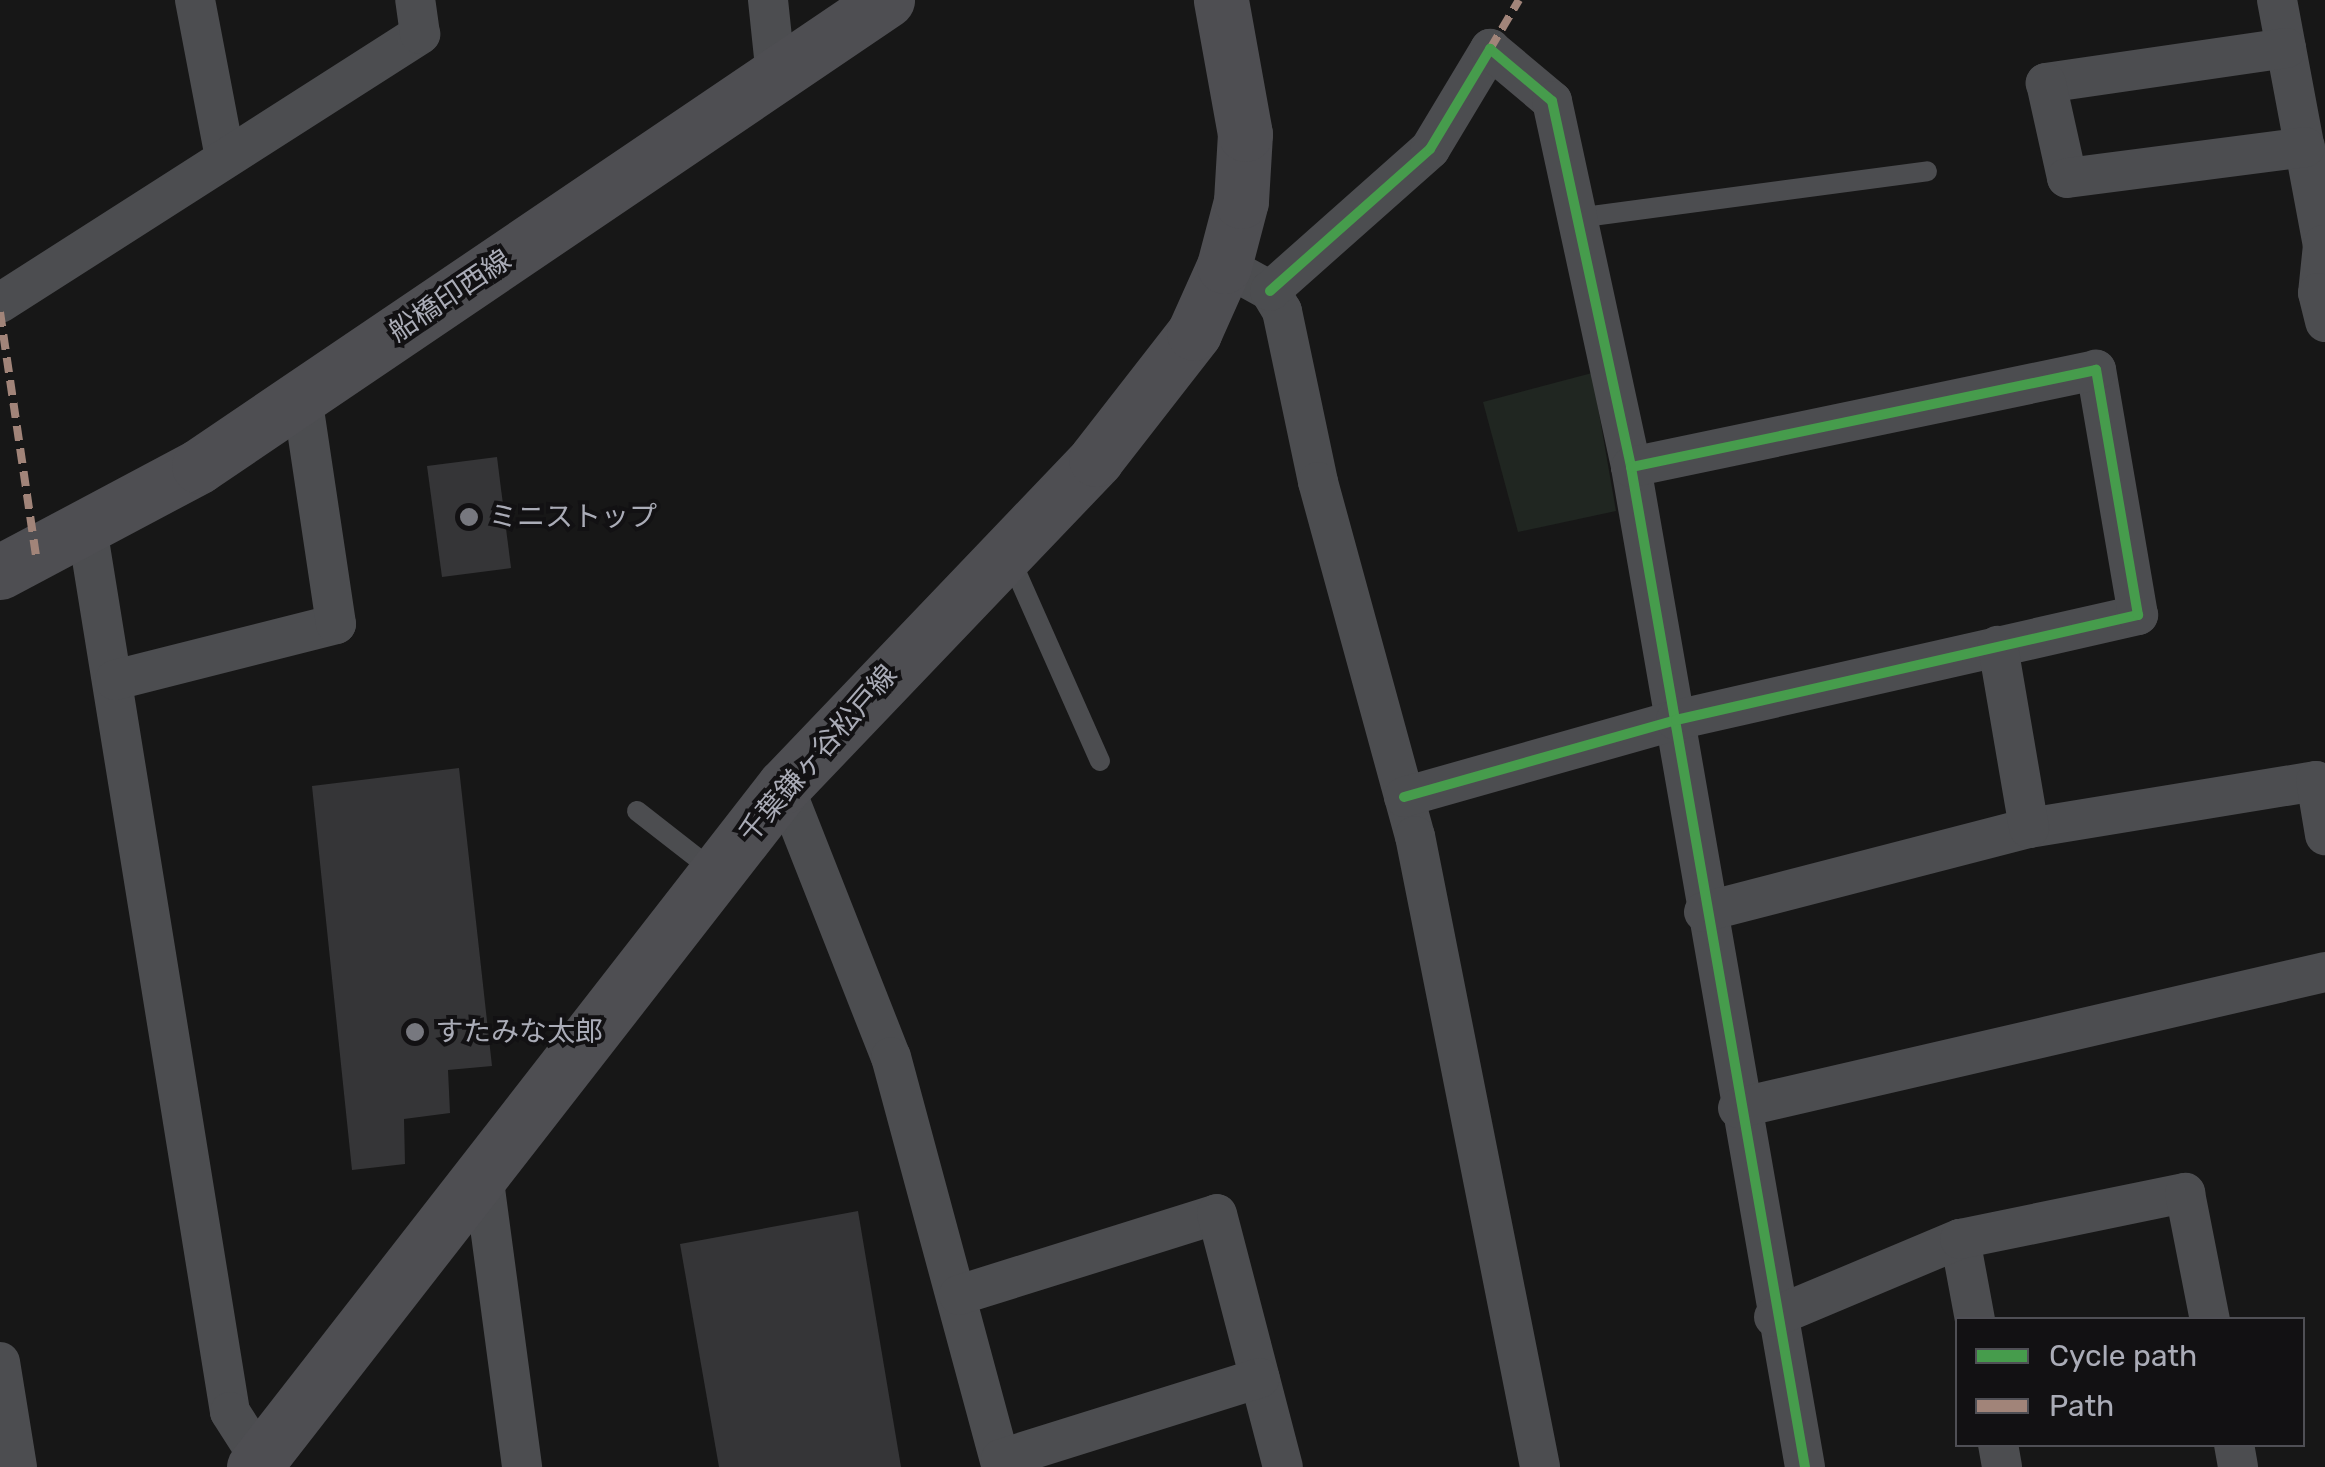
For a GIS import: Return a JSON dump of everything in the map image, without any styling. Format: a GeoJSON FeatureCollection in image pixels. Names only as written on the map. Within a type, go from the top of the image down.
{"type":"FeatureCollection","features":[{"type":"Feature","properties":{"kind":"main road","name":"船橋印西線"},"geometry":{"type":"LineString","coordinates":[[0,572],[199,466],[887,0]]}},
{"type":"Feature","properties":{"kind":"main road","name":"千葉鎌ヶ谷松戸線"},"geometry":{"type":"LineString","coordinates":[[259,1464],[784,786],[1144,403],[1194,333],[1247,278],[1242,201],[1245,134],[1221,0]]}},
{"type":"Feature","properties":{"kind":"street"},"geometry":{"type":"LineString","coordinates":[[195,0],[225,158]]}},
{"type":"Feature","properties":{"kind":"street"},"geometry":{"type":"LineString","coordinates":[[0,303],[420,34],[415,0]]}},
{"type":"Feature","properties":{"kind":"street"},"geometry":{"type":"LineString","coordinates":[[768,0],[776,76]]}},
{"type":"Feature","properties":{"kind":"street"},"geometry":{"type":"LineString","coordinates":[[2277,0],[2323,245],[2318,292],[2325,322]]}},
{"type":"Feature","properties":{"kind":"street"},"geometry":{"type":"LineString","coordinates":[[2286,48],[2046,83],[2067,178],[2304,147]]}},
{"type":"Feature","properties":{"kind":"street"},"geometry":{"type":"LineString","coordinates":[[1540,1467],[1507,1276],[1404,797],[1318,482],[1282,311],[1247,278],[1430,149],[1490,49],[1552,101],[1631,468],[1774,1317],[1805,1467]]}},
{"type":"Feature","properties":{"kind":"street"},"geometry":{"type":"LineString","coordinates":[[1404,797],[1676,720],[2138,614],[2096,370],[1631,468]]}},
{"type":"Feature","properties":{"kind":"street"},"geometry":{"type":"LineString","coordinates":[[115,680],[336,624],[302,396]]}},
{"type":"Feature","properties":{"kind":"street"},"geometry":{"type":"LineString","coordinates":[[88,528],[230,1412],[259,1464]]}},
{"type":"Feature","properties":{"kind":"street"},"geometry":{"type":"LineString","coordinates":[[1998,646],[2029,828]]}},
{"type":"Feature","properties":{"kind":"street"},"geometry":{"type":"LineString","coordinates":[[1704,912],[2029,828],[2316,781],[2325,835]]}},
{"type":"Feature","properties":{"kind":"street"},"geometry":{"type":"LineString","coordinates":[[784,786],[890,1057],[959,1295],[1002,1463],[1260,1378]]}},
{"type":"Feature","properties":{"kind":"street"},"geometry":{"type":"LineString","coordinates":[[1738,1108],[2325,972]]}},
{"type":"Feature","properties":{"kind":"street"},"geometry":{"type":"LineString","coordinates":[[483,1174],[522,1467]]}},
{"type":"Feature","properties":{"kind":"street"},"geometry":{"type":"LineString","coordinates":[[1774,1317],[1960,1239],[2185,1193],[2209,1317]]}},
{"type":"Feature","properties":{"kind":"street"},"geometry":{"type":"LineString","coordinates":[[959,1295],[1217,1214],[1282,1467]]}},
{"type":"Feature","properties":{"kind":"street"},"geometry":{"type":"LineString","coordinates":[[1960,1239],[1974,1317]]}},
{"type":"Feature","properties":{"kind":"street"},"geometry":{"type":"LineString","coordinates":[[0,1362],[17,1467]]}},
{"type":"Feature","properties":{"kind":"lane"},"geometry":{"type":"LineString","coordinates":[[1577,218],[1927,170]]}},
{"type":"Feature","properties":{"kind":"lane"},"geometry":{"type":"LineString","coordinates":[[1007,552],[1100,761]]}},
{"type":"Feature","properties":{"kind":"lane"},"geometry":{"type":"LineString","coordinates":[[637,811],[716,874]]}},
{"type":"Feature","properties":{"kind":"shaded area"},"geometry":{"type":"Polygon","coordinates":[[[1592,373],[1616,511],[1518,532],[1483,402],[1592,373]]]}},
{"type":"Feature","properties":{"kind":"building","name":"ミニストップ"},"geometry":{"type":"Polygon","coordinates":[[[497,457],[511,568],[442,577],[427,466],[497,457]]]}},
{"type":"Feature","properties":{"kind":"building"},"geometry":{"type":"Polygon","coordinates":[[[459,768],[492,1066],[448,1070],[450,1113],[404,1119],[405,1164],[352,1170],[312,786],[459,768]]]}},
{"type":"Feature","properties":{"kind":"building"},"geometry":{"type":"Polygon","coordinates":[[[858,1211],[901,1467],[719,1467],[680,1244],[858,1211]]]}},
{"type":"Feature","properties":{"kind":"marked path"},"geometry":{"type":"LineString","coordinates":[[1490,49],[1519,0]]}},
{"type":"Feature","properties":{"kind":"marked path"},"geometry":{"type":"LineString","coordinates":[[0,312],[36,557]]}},
{"type":"Feature","properties":{"kind":"cycle path"},"geometry":{"type":"LineString","coordinates":[[1270,291],[1430,149],[1490,49],[1552,101],[1631,467],[1805,1467]]}},
{"type":"Feature","properties":{"kind":"cycle path"},"geometry":{"type":"LineString","coordinates":[[1404,797],[1676,720],[2138,615],[2096,370],[1631,467]]}},
{"type":"Feature","properties":{"kind":"place","name":"ミニストップ"},"geometry":{"type":"Point","coordinates":[469,517]}},
{"type":"Feature","properties":{"kind":"place","name":"すたみな太郎"},"geometry":{"type":"Point","coordinates":[415,1032]}}]}
